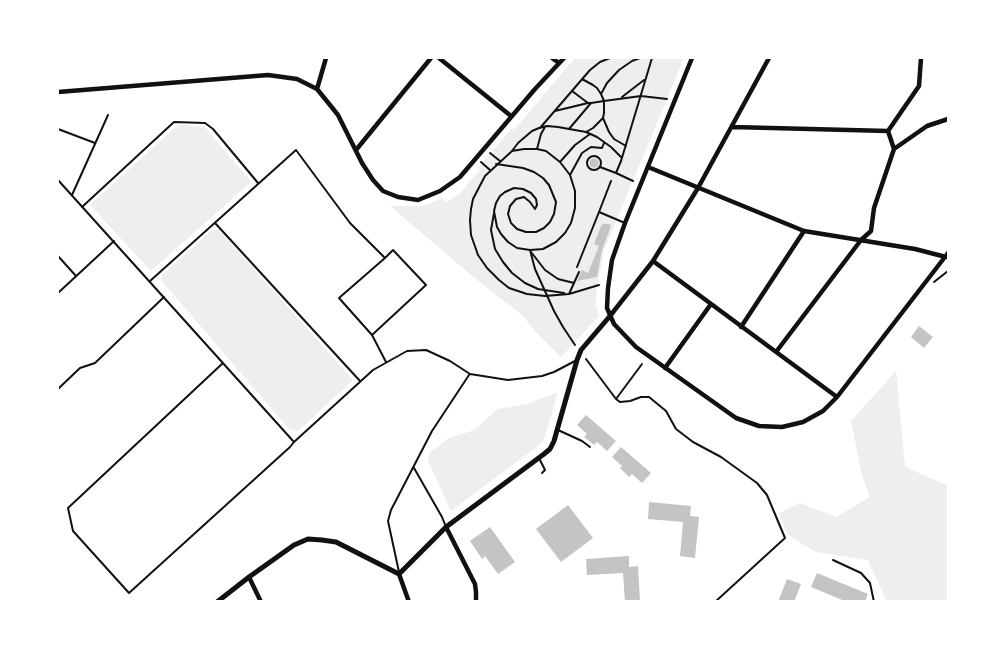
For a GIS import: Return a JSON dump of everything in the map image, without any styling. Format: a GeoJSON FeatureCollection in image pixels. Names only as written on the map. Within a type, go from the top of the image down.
{"type":"FeatureCollection","features":[{"type":"Feature","properties":{"kind":"street"},"geometry":{"type":"LineString","coordinates":[[318,90],[326,58]]}},
{"type":"Feature","properties":{"kind":"street"},"geometry":{"type":"LineString","coordinates":[[356,150],[431,58]]}},
{"type":"Feature","properties":{"kind":"street"},"geometry":{"type":"LineString","coordinates":[[439,58],[511,116]]}},
{"type":"Feature","properties":{"kind":"street"},"geometry":{"type":"LineString","coordinates":[[552,58],[559,63]]}},
{"type":"Feature","properties":{"kind":"street"},"geometry":{"type":"LineString","coordinates":[[58,92],[268,75],[298,79],[318,90],[338,115],[373,180],[383,191],[398,197],[418,200],[440,191],[460,177],[511,116],[564,58]]}},
{"type":"Feature","properties":{"kind":"street"},"geometry":{"type":"LineString","coordinates":[[648,167],[804,231],[948,256],[837,397],[823,411],[803,422],[782,427],[760,426],[736,418],[636,347],[614,324],[607,308],[612,260],[625,223],[692,58]]}},
{"type":"Feature","properties":{"kind":"street"},"geometry":{"type":"LineString","coordinates":[[399,574],[446,527],[550,448],[558,430],[581,350],[653,261],[698,188],[769,58]]}},
{"type":"Feature","properties":{"kind":"street"},"geometry":{"type":"LineString","coordinates":[[888,132],[919,86],[921,58]]}},
{"type":"Feature","properties":{"kind":"street"},"geometry":{"type":"LineString","coordinates":[[776,352],[861,240],[870,231],[874,208],[894,150],[927,126],[948,118]]}},
{"type":"Feature","properties":{"kind":"street"},"geometry":{"type":"LineString","coordinates":[[732,127],[888,132]]}},
{"type":"Feature","properties":{"kind":"street"},"geometry":{"type":"LineString","coordinates":[[888,132],[894,150]]}},
{"type":"Feature","properties":{"kind":"street"},"geometry":{"type":"LineString","coordinates":[[741,326],[804,231]]}},
{"type":"Feature","properties":{"kind":"street"},"geometry":{"type":"LineString","coordinates":[[653,261],[837,397]]}},
{"type":"Feature","properties":{"kind":"street"},"geometry":{"type":"LineString","coordinates":[[665,368],[711,304]]}},
{"type":"Feature","properties":{"kind":"street"},"geometry":{"type":"LineString","coordinates":[[446,527],[475,584],[476,602]]}},
{"type":"Feature","properties":{"kind":"street"},"geometry":{"type":"LineString","coordinates":[[217,602],[294,545],[308,539],[336,542],[399,574],[409,602]]}},
{"type":"Feature","properties":{"kind":"street"},"geometry":{"type":"LineString","coordinates":[[249,577],[261,602]]}},
{"type":"Feature","properties":{"kind":"lane"},"geometry":{"type":"LineString","coordinates":[[72,196],[108,115]]}},
{"type":"Feature","properties":{"kind":"lane"},"geometry":{"type":"LineString","coordinates":[[82,207],[174,122],[205,123],[213,129],[258,183]]}},
{"type":"Feature","properties":{"kind":"lane"},"geometry":{"type":"LineString","coordinates":[[58,129],[95,143]]}},
{"type":"Feature","properties":{"kind":"lane"},"geometry":{"type":"LineString","coordinates":[[150,281],[296,150],[350,223],[385,258]]}},
{"type":"Feature","properties":{"kind":"lane"},"geometry":{"type":"LineString","coordinates":[[58,180],[294,442]]}},
{"type":"Feature","properties":{"kind":"lane"},"geometry":{"type":"LineString","coordinates":[[577,267],[612,181]]}},
{"type":"Feature","properties":{"kind":"lane"},"geometry":{"type":"LineString","coordinates":[[599,212],[625,223]]}},
{"type":"Feature","properties":{"kind":"lane"},"geometry":{"type":"LineString","coordinates":[[214,222],[360,381]]}},
{"type":"Feature","properties":{"kind":"lane"},"geometry":{"type":"LineString","coordinates":[[58,293],[114,241]]}},
{"type":"Feature","properties":{"kind":"lane"},"geometry":{"type":"LineString","coordinates":[[372,335],[426,286],[393,250],[339,298],[372,335],[386,362]]}},
{"type":"Feature","properties":{"kind":"lane"},"geometry":{"type":"LineString","coordinates":[[58,256],[76,276]]}},
{"type":"Feature","properties":{"kind":"lane"},"geometry":{"type":"LineString","coordinates":[[58,389],[80,368],[95,363],[164,297]]}},
{"type":"Feature","properties":{"kind":"lane"},"geometry":{"type":"LineString","coordinates":[[223,363],[68,508],[73,531],[129,593],[360,381],[373,370],[407,351],[426,350],[450,361],[470,374],[508,380],[542,376],[577,360]]}},
{"type":"Feature","properties":{"kind":"lane"},"geometry":{"type":"LineString","coordinates":[[399,574],[388,521],[391,510],[432,431],[470,374]]}},
{"type":"Feature","properties":{"kind":"lane"},"geometry":{"type":"LineString","coordinates":[[558,430],[582,441],[590,447]]}},
{"type":"Feature","properties":{"kind":"lane"},"geometry":{"type":"LineString","coordinates":[[539,458],[545,470],[542,473]]}},
{"type":"Feature","properties":{"kind":"lane"},"geometry":{"type":"LineString","coordinates":[[413,467],[446,527]]}},
{"type":"Feature","properties":{"kind":"lane"},"geometry":{"type":"LineString","coordinates":[[832,560],[861,573],[870,583],[874,602]]}},
{"type":"Feature","properties":{"kind":"path"},"geometry":{"type":"LineString","coordinates":[[539,128],[596,65],[610,58]]}},
{"type":"Feature","properties":{"kind":"path"},"geometry":{"type":"LineString","coordinates":[[601,94],[611,78],[619,70],[640,58]]}},
{"type":"Feature","properties":{"kind":"path"},"geometry":{"type":"LineString","coordinates":[[616,173],[652,58]]}},
{"type":"Feature","properties":{"kind":"path"},"geometry":{"type":"LineString","coordinates":[[582,79],[597,88],[601,94],[604,100],[603,118],[609,132],[626,146]]}},
{"type":"Feature","properties":{"kind":"path"},"geometry":{"type":"LineString","coordinates":[[620,98],[646,79]]}},
{"type":"Feature","properties":{"kind":"path"},"geometry":{"type":"LineString","coordinates":[[572,91],[590,103]]}},
{"type":"Feature","properties":{"kind":"path"},"geometry":{"type":"LineString","coordinates":[[555,111],[620,98],[641,96],[668,99]]}},
{"type":"Feature","properties":{"kind":"path"},"geometry":{"type":"LineString","coordinates":[[569,128],[590,103]]}},
{"type":"Feature","properties":{"kind":"path"},"geometry":{"type":"LineString","coordinates":[[586,132],[603,118]]}},
{"type":"Feature","properties":{"kind":"path"},"geometry":{"type":"LineString","coordinates":[[537,149],[545,127]]}},
{"type":"Feature","properties":{"kind":"path"},"geometry":{"type":"LineString","coordinates":[[599,285],[569,294],[545,296],[527,294],[509,288],[487,268],[478,254],[472,235],[471,209],[473,199],[490,170],[532,131],[539,128],[558,127],[586,132],[611,147],[622,158]]}},
{"type":"Feature","properties":{"kind":"path"},"geometry":{"type":"LineString","coordinates":[[560,162],[575,145],[590,134]]}},
{"type":"Feature","properties":{"kind":"path"},"geometry":{"type":"LineString","coordinates":[[570,176],[582,153],[591,147],[602,148],[604,142]]}},
{"type":"Feature","properties":{"kind":"path"},"geometry":{"type":"LineString","coordinates":[[494,211],[500,234],[517,248],[543,249],[556,242],[571,223],[575,208],[575,191],[570,176],[560,162],[546,151],[524,149],[512,151]]}},
{"type":"Feature","properties":{"kind":"path"},"geometry":{"type":"LineString","coordinates":[[490,153],[500,162]]}},
{"type":"Feature","properties":{"kind":"path"},"geometry":{"type":"LineString","coordinates":[[600,167],[600,158],[593,155],[588,158],[587,162],[590,168],[596,170],[600,167],[633,181]]}},
{"type":"Feature","properties":{"kind":"path"},"geometry":{"type":"LineString","coordinates":[[481,162],[490,170]]}},
{"type":"Feature","properties":{"kind":"path"},"geometry":{"type":"LineString","coordinates":[[496,164],[523,168],[534,172],[549,185],[556,202],[554,214],[550,222],[536,232],[526,232],[517,229],[511,223],[508,214],[510,206],[516,199],[524,197],[535,208],[537,205],[536,200],[531,193],[523,189],[514,188],[505,192],[500,196],[494,211],[491,230],[495,249],[512,273],[525,283],[538,289],[569,294]]}},
{"type":"Feature","properties":{"kind":"path"},"geometry":{"type":"LineString","coordinates":[[530,250],[535,269],[554,311],[572,340]]}},
{"type":"Feature","properties":{"kind":"path"},"geometry":{"type":"LineString","coordinates":[[530,250],[552,275],[558,279],[574,283]]}},
{"type":"Feature","properties":{"kind":"path"},"geometry":{"type":"LineString","coordinates":[[569,294],[579,272]]}},
{"type":"Feature","properties":{"kind":"path"},"geometry":{"type":"LineString","coordinates":[[616,399],[642,364]]}},
{"type":"Feature","properties":{"kind":"path"},"geometry":{"type":"LineString","coordinates":[[593,370],[620,402],[649,397],[666,411],[676,429],[694,442],[721,457],[757,483],[767,495],[785,538],[715,602]]}},
{"type":"Feature","properties":{"kind":"shaded area"},"geometry":{"type":"Polygon","coordinates":[[[575,58],[684,58],[604,250],[596,295],[599,316],[561,357],[522,315],[477,280],[390,206],[422,206],[443,198],[446,203],[459,194],[512,128],[514,130],[575,58]]]}},
{"type":"Feature","properties":{"kind":"shaded area"},"geometry":{"type":"Polygon","coordinates":[[[179,124],[205,127],[251,182],[151,271],[90,205],[179,124]]]}},
{"type":"Feature","properties":{"kind":"shaded area"},"geometry":{"type":"Polygon","coordinates":[[[212,230],[219,230],[353,380],[298,431],[289,429],[161,280],[162,275],[212,230]]]}},
{"type":"Feature","properties":{"kind":"shaded area"},"geometry":{"type":"Polygon","coordinates":[[[896,371],[905,467],[948,486],[948,601],[889,602],[886,600],[868,560],[816,552],[788,535],[779,513],[800,503],[836,517],[870,497],[862,475],[851,421],[896,371]]]}},
{"type":"Feature","properties":{"kind":"shaded area"},"geometry":{"type":"Polygon","coordinates":[[[558,392],[544,439],[538,446],[451,511],[428,461],[430,452],[449,438],[475,430],[497,409],[527,404],[558,392]]]}},
{"type":"Feature","properties":{"kind":"building"},"geometry":{"type":"Polygon","coordinates":[[[594,158],[599,163],[594,168],[589,163],[594,158]]]}},
{"type":"Feature","properties":{"kind":"building"},"geometry":{"type":"Polygon","coordinates":[[[603,224],[611,226],[602,250],[597,277],[577,281],[582,270],[588,273],[599,246],[594,244],[603,224]]]}},
{"type":"Feature","properties":{"kind":"building"},"geometry":{"type":"Polygon","coordinates":[[[919,326],[933,337],[924,348],[911,337],[919,326]]]}},
{"type":"Feature","properties":{"kind":"building"},"geometry":{"type":"Polygon","coordinates":[[[586,415],[616,441],[607,451],[597,442],[594,445],[584,437],[587,434],[577,425],[586,415]]]}},
{"type":"Feature","properties":{"kind":"building"},"geometry":{"type":"Polygon","coordinates":[[[621,447],[651,473],[642,483],[632,474],[629,477],[620,468],[622,466],[612,457],[621,447]]]}},
{"type":"Feature","properties":{"kind":"building"},"geometry":{"type":"Polygon","coordinates":[[[649,502],[691,506],[690,516],[699,517],[695,558],[680,556],[683,522],[648,519],[649,502]]]}},
{"type":"Feature","properties":{"kind":"building"},"geometry":{"type":"Polygon","coordinates":[[[568,505],[593,538],[561,562],[536,529],[568,505]]]}},
{"type":"Feature","properties":{"kind":"building"},"geometry":{"type":"Polygon","coordinates":[[[490,527],[515,562],[498,574],[485,556],[482,559],[470,541],[490,527]]]}},
{"type":"Feature","properties":{"kind":"building"},"geometry":{"type":"Polygon","coordinates":[[[629,556],[629,567],[638,566],[640,602],[625,602],[623,573],[587,575],[586,559],[629,556]]]}},
{"type":"Feature","properties":{"kind":"building"},"geometry":{"type":"Polygon","coordinates":[[[817,573],[868,594],[865,602],[847,602],[811,587],[817,573]]]}},
{"type":"Feature","properties":{"kind":"building"},"geometry":{"type":"Polygon","coordinates":[[[787,579],[801,584],[794,602],[778,602],[787,579]]]}}]}
